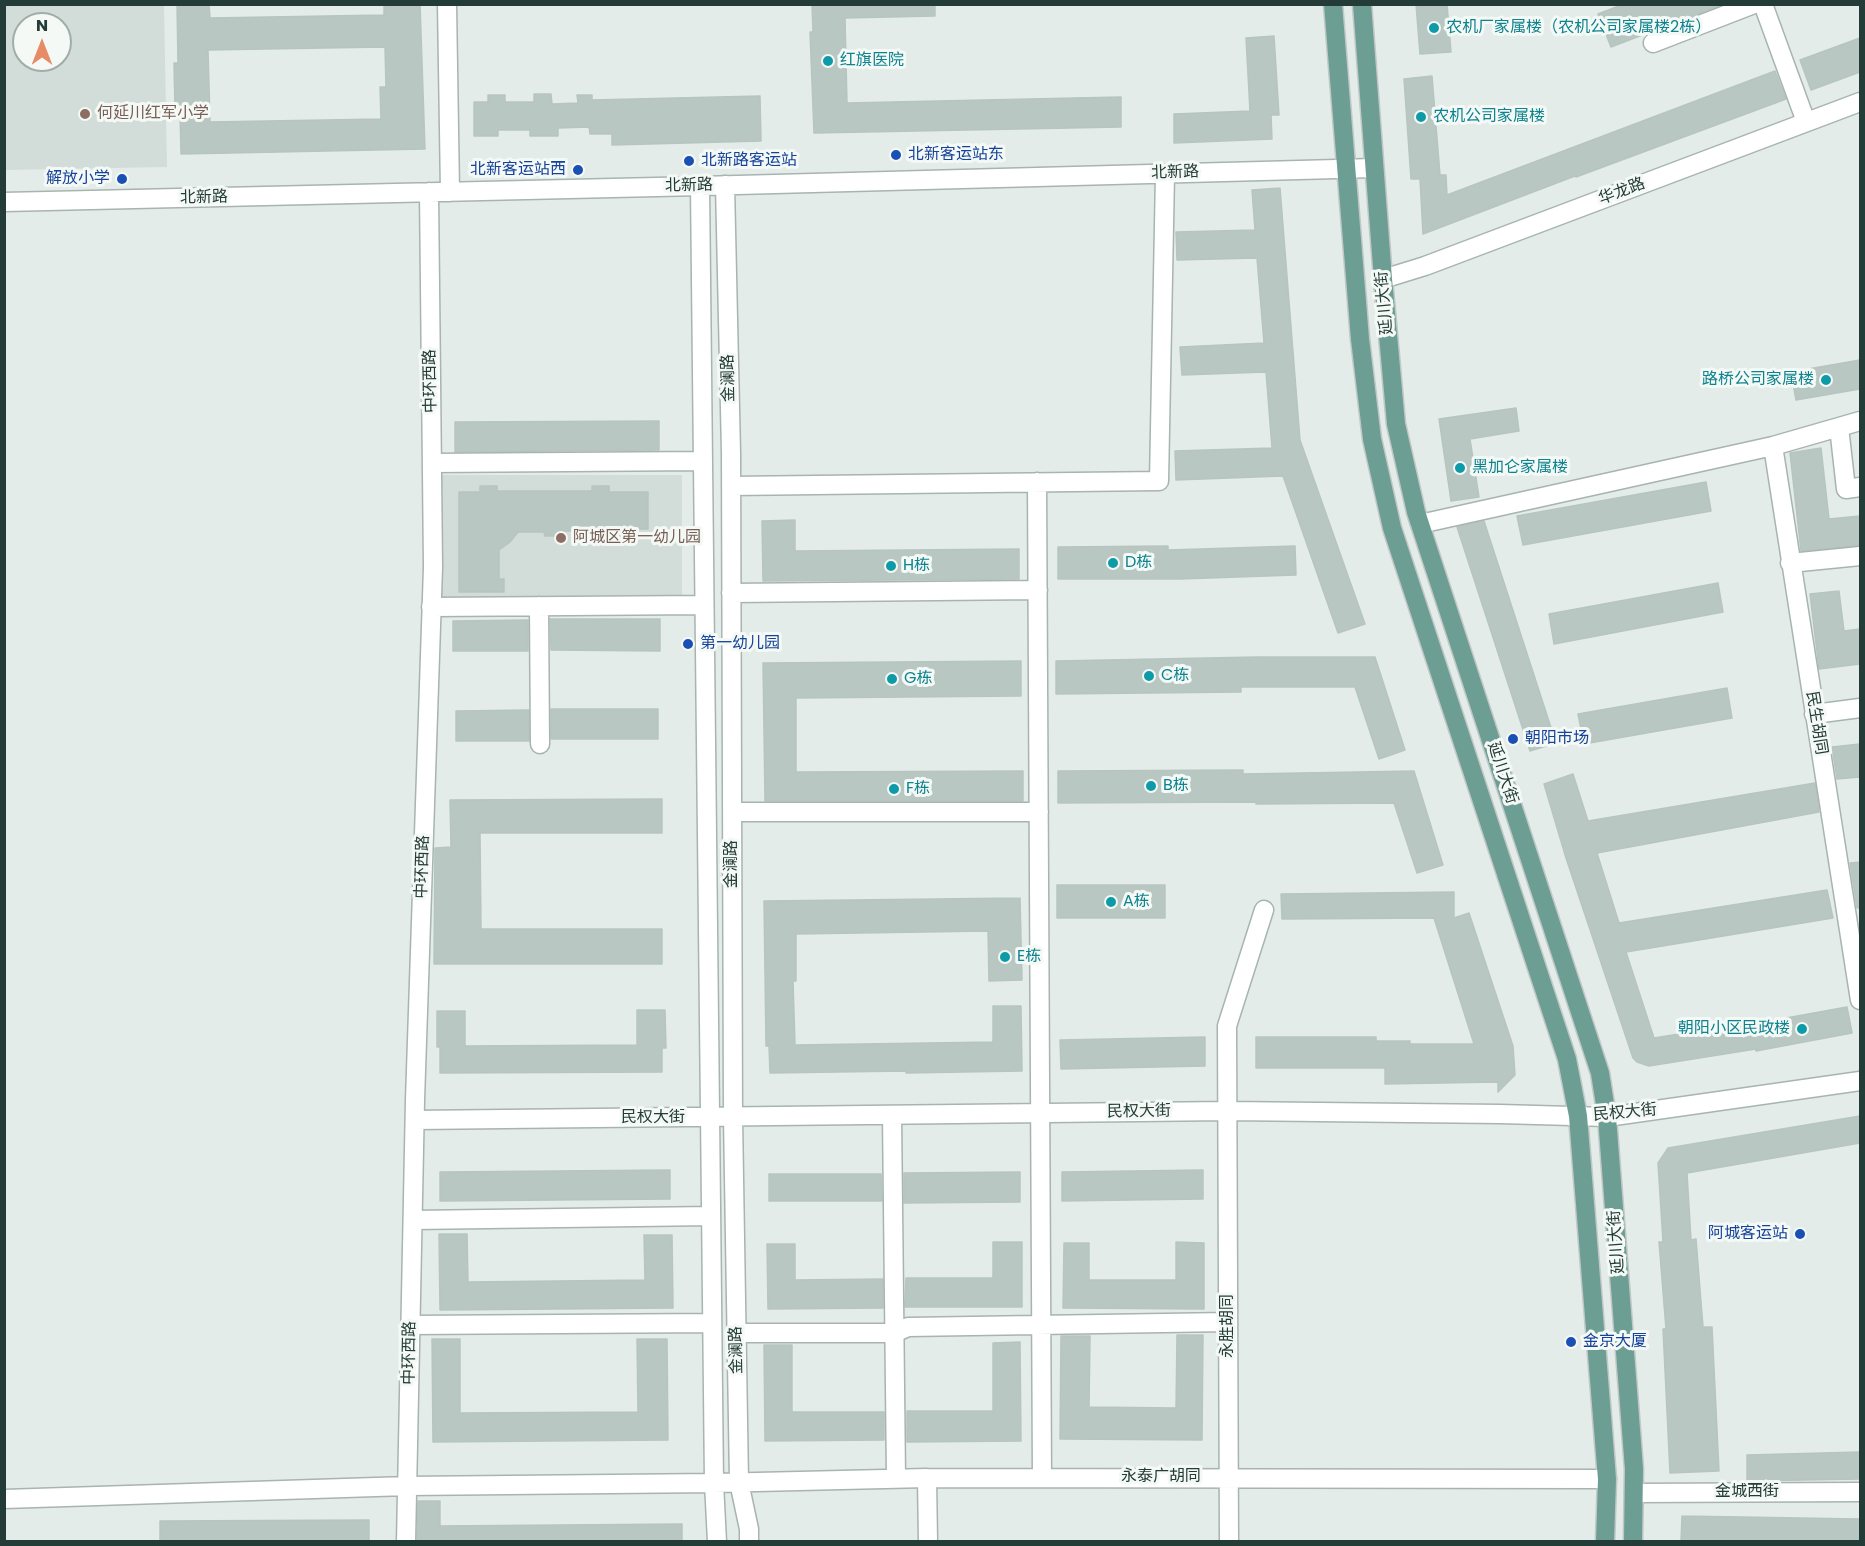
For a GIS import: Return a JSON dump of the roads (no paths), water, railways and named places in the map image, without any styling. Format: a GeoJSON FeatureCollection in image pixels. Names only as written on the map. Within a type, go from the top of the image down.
{"type":"FeatureCollection","features":[{"type":"Feature","properties":{"kind":"main road","name":"延川大街"},"geometry":{"type":"LineString","coordinates":[[1333,4],[1360,339],[1372,439],[1392,528],[1567,1059],[1578,1116],[1607,1479],[1605,1542]]}},
{"type":"Feature","properties":{"kind":"main road","name":"延川大街"},"geometry":{"type":"LineString","coordinates":[[1362,4],[1396,424],[1420,524],[1600,1073],[1607,1117],[1634,1469],[1633,1542]]}},
{"type":"Feature","properties":{"kind":"street"},"geometry":{"type":"LineString","coordinates":[[447,4],[450,192]]}},
{"type":"Feature","properties":{"kind":"street"},"geometry":{"type":"LineString","coordinates":[[1653,44],[1754,4]]}},
{"type":"Feature","properties":{"kind":"street"},"geometry":{"type":"LineString","coordinates":[[1763,4],[1806,122]]}},
{"type":"Feature","properties":{"kind":"street","name":"华龙路"},"geometry":{"type":"LineString","coordinates":[[1383,279],[1425,266],[1860,102]]}},
{"type":"Feature","properties":{"kind":"street","name":"北新路"},"geometry":{"type":"LineString","coordinates":[[4,202],[1374,168]]}},
{"type":"Feature","properties":{"kind":"street"},"geometry":{"type":"LineString","coordinates":[[731,486],[1159,481],[1165,174]]}},
{"type":"Feature","properties":{"kind":"street","name":"金澜路"},"geometry":{"type":"LineString","coordinates":[[725,185],[731,486],[733,1117],[739,1482],[749,1529],[749,1542]]}},
{"type":"Feature","properties":{"kind":"street","name":"金澜路"},"geometry":{"type":"LineString","coordinates":[[700,186],[714,1483],[717,1542]]}},
{"type":"Feature","properties":{"kind":"street","name":"中环西路"},"geometry":{"type":"LineString","coordinates":[[406,1542],[415,1120],[431,607],[429,192]]}},
{"type":"Feature","properties":{"kind":"street"},"geometry":{"type":"LineString","coordinates":[[1420,524],[1773,446],[1860,421]]}},
{"type":"Feature","properties":{"kind":"street"},"geometry":{"type":"LineString","coordinates":[[1839,427],[1846,489],[1860,487]]}},
{"type":"Feature","properties":{"kind":"street","name":"民生胡同"},"geometry":{"type":"LineString","coordinates":[[1773,446],[1860,1000]]}},
{"type":"Feature","properties":{"kind":"street"},"geometry":{"type":"LineString","coordinates":[[432,463],[703,461]]}},
{"type":"Feature","properties":{"kind":"street"},"geometry":{"type":"LineString","coordinates":[[1037,482],[1042,1478]]}},
{"type":"Feature","properties":{"kind":"street"},"geometry":{"type":"LineString","coordinates":[[1790,563],[1860,556]]}},
{"type":"Feature","properties":{"kind":"street"},"geometry":{"type":"LineString","coordinates":[[731,593],[1038,590]]}},
{"type":"Feature","properties":{"kind":"street"},"geometry":{"type":"LineString","coordinates":[[431,607],[705,605]]}},
{"type":"Feature","properties":{"kind":"street"},"geometry":{"type":"LineString","coordinates":[[538,606],[540,744]]}},
{"type":"Feature","properties":{"kind":"street"},"geometry":{"type":"LineString","coordinates":[[1814,714],[1860,708]]}},
{"type":"Feature","properties":{"kind":"street"},"geometry":{"type":"LineString","coordinates":[[732,812],[1039,812]]}},
{"type":"Feature","properties":{"kind":"street","name":"永胜胡同"},"geometry":{"type":"LineString","coordinates":[[1228,1542],[1227,1026],[1264,910]]}},
{"type":"Feature","properties":{"kind":"street","name":"民权大街"},"geometry":{"type":"LineString","coordinates":[[415,1120],[1228,1111],[1607,1117],[1860,1081]]}},
{"type":"Feature","properties":{"kind":"street"},"geometry":{"type":"LineString","coordinates":[[892,1115],[896,1479]]}},
{"type":"Feature","properties":{"kind":"street"},"geometry":{"type":"LineString","coordinates":[[413,1220],[711,1216]]}},
{"type":"Feature","properties":{"kind":"street"},"geometry":{"type":"LineString","coordinates":[[737,1334],[894,1333],[908,1326],[1228,1322]]}},
{"type":"Feature","properties":{"kind":"street"},"geometry":{"type":"LineString","coordinates":[[410,1325],[712,1323]]}},
{"type":"Feature","properties":{"kind":"street"},"geometry":{"type":"LineString","coordinates":[[927,1478],[928,1542]]}},
{"type":"Feature","properties":{"kind":"street","name":"永泰广胡同"},"geometry":{"type":"LineString","coordinates":[[4,1499],[407,1486],[927,1478],[1607,1479]]}},
{"type":"Feature","properties":{"kind":"street","name":"金城西街"},"geometry":{"type":"LineString","coordinates":[[1634,1493],[1860,1492]]}},
{"type":"Feature","properties":{"kind":"place","name":"农机厂家属楼（农机公司家属楼2栋）"},"geometry":{"type":"Point","coordinates":[1434,28]}},
{"type":"Feature","properties":{"kind":"place","name":"红旗医院"},"geometry":{"type":"Point","coordinates":[828,61]}},
{"type":"Feature","properties":{"kind":"place","name":"何延川红军小学"},"geometry":{"type":"Point","coordinates":[85,114]}},
{"type":"Feature","properties":{"kind":"place","name":"农机公司家属楼"},"geometry":{"type":"Point","coordinates":[1421,117]}},
{"type":"Feature","properties":{"kind":"place","name":"北新客运站东"},"geometry":{"type":"Point","coordinates":[896,155]}},
{"type":"Feature","properties":{"kind":"place","name":"北新路客运站"},"geometry":{"type":"Point","coordinates":[689,161]}},
{"type":"Feature","properties":{"kind":"place","name":"北新客运站西"},"geometry":{"type":"Point","coordinates":[578,170]}},
{"type":"Feature","properties":{"kind":"place","name":"解放小学"},"geometry":{"type":"Point","coordinates":[122,179]}},
{"type":"Feature","properties":{"kind":"place","name":"路桥公司家属楼"},"geometry":{"type":"Point","coordinates":[1826,380]}},
{"type":"Feature","properties":{"kind":"place","name":"黑加仑家属楼"},"geometry":{"type":"Point","coordinates":[1460,468]}},
{"type":"Feature","properties":{"kind":"place","name":"阿城区第一幼儿园"},"geometry":{"type":"Point","coordinates":[561,538]}},
{"type":"Feature","properties":{"kind":"place","name":"D栋"},"geometry":{"type":"Point","coordinates":[1113,563]}},
{"type":"Feature","properties":{"kind":"place","name":"H栋"},"geometry":{"type":"Point","coordinates":[891,566]}},
{"type":"Feature","properties":{"kind":"place","name":"第一幼儿园"},"geometry":{"type":"Point","coordinates":[688,644]}},
{"type":"Feature","properties":{"kind":"place","name":"C栋"},"geometry":{"type":"Point","coordinates":[1149,676]}},
{"type":"Feature","properties":{"kind":"place","name":"G栋"},"geometry":{"type":"Point","coordinates":[892,679]}},
{"type":"Feature","properties":{"kind":"place","name":"朝阳市场"},"geometry":{"type":"Point","coordinates":[1513,739]}},
{"type":"Feature","properties":{"kind":"place","name":"B栋"},"geometry":{"type":"Point","coordinates":[1151,786]}},
{"type":"Feature","properties":{"kind":"place","name":"F栋"},"geometry":{"type":"Point","coordinates":[894,789]}},
{"type":"Feature","properties":{"kind":"place","name":"A栋"},"geometry":{"type":"Point","coordinates":[1111,902]}},
{"type":"Feature","properties":{"kind":"place","name":"E栋"},"geometry":{"type":"Point","coordinates":[1005,957]}},
{"type":"Feature","properties":{"kind":"place","name":"朝阳小区民政楼"},"geometry":{"type":"Point","coordinates":[1802,1029]}},
{"type":"Feature","properties":{"kind":"place","name":"阿城客运站"},"geometry":{"type":"Point","coordinates":[1800,1234]}},
{"type":"Feature","properties":{"kind":"place","name":"金京大厦"},"geometry":{"type":"Point","coordinates":[1571,1342]}}]}
